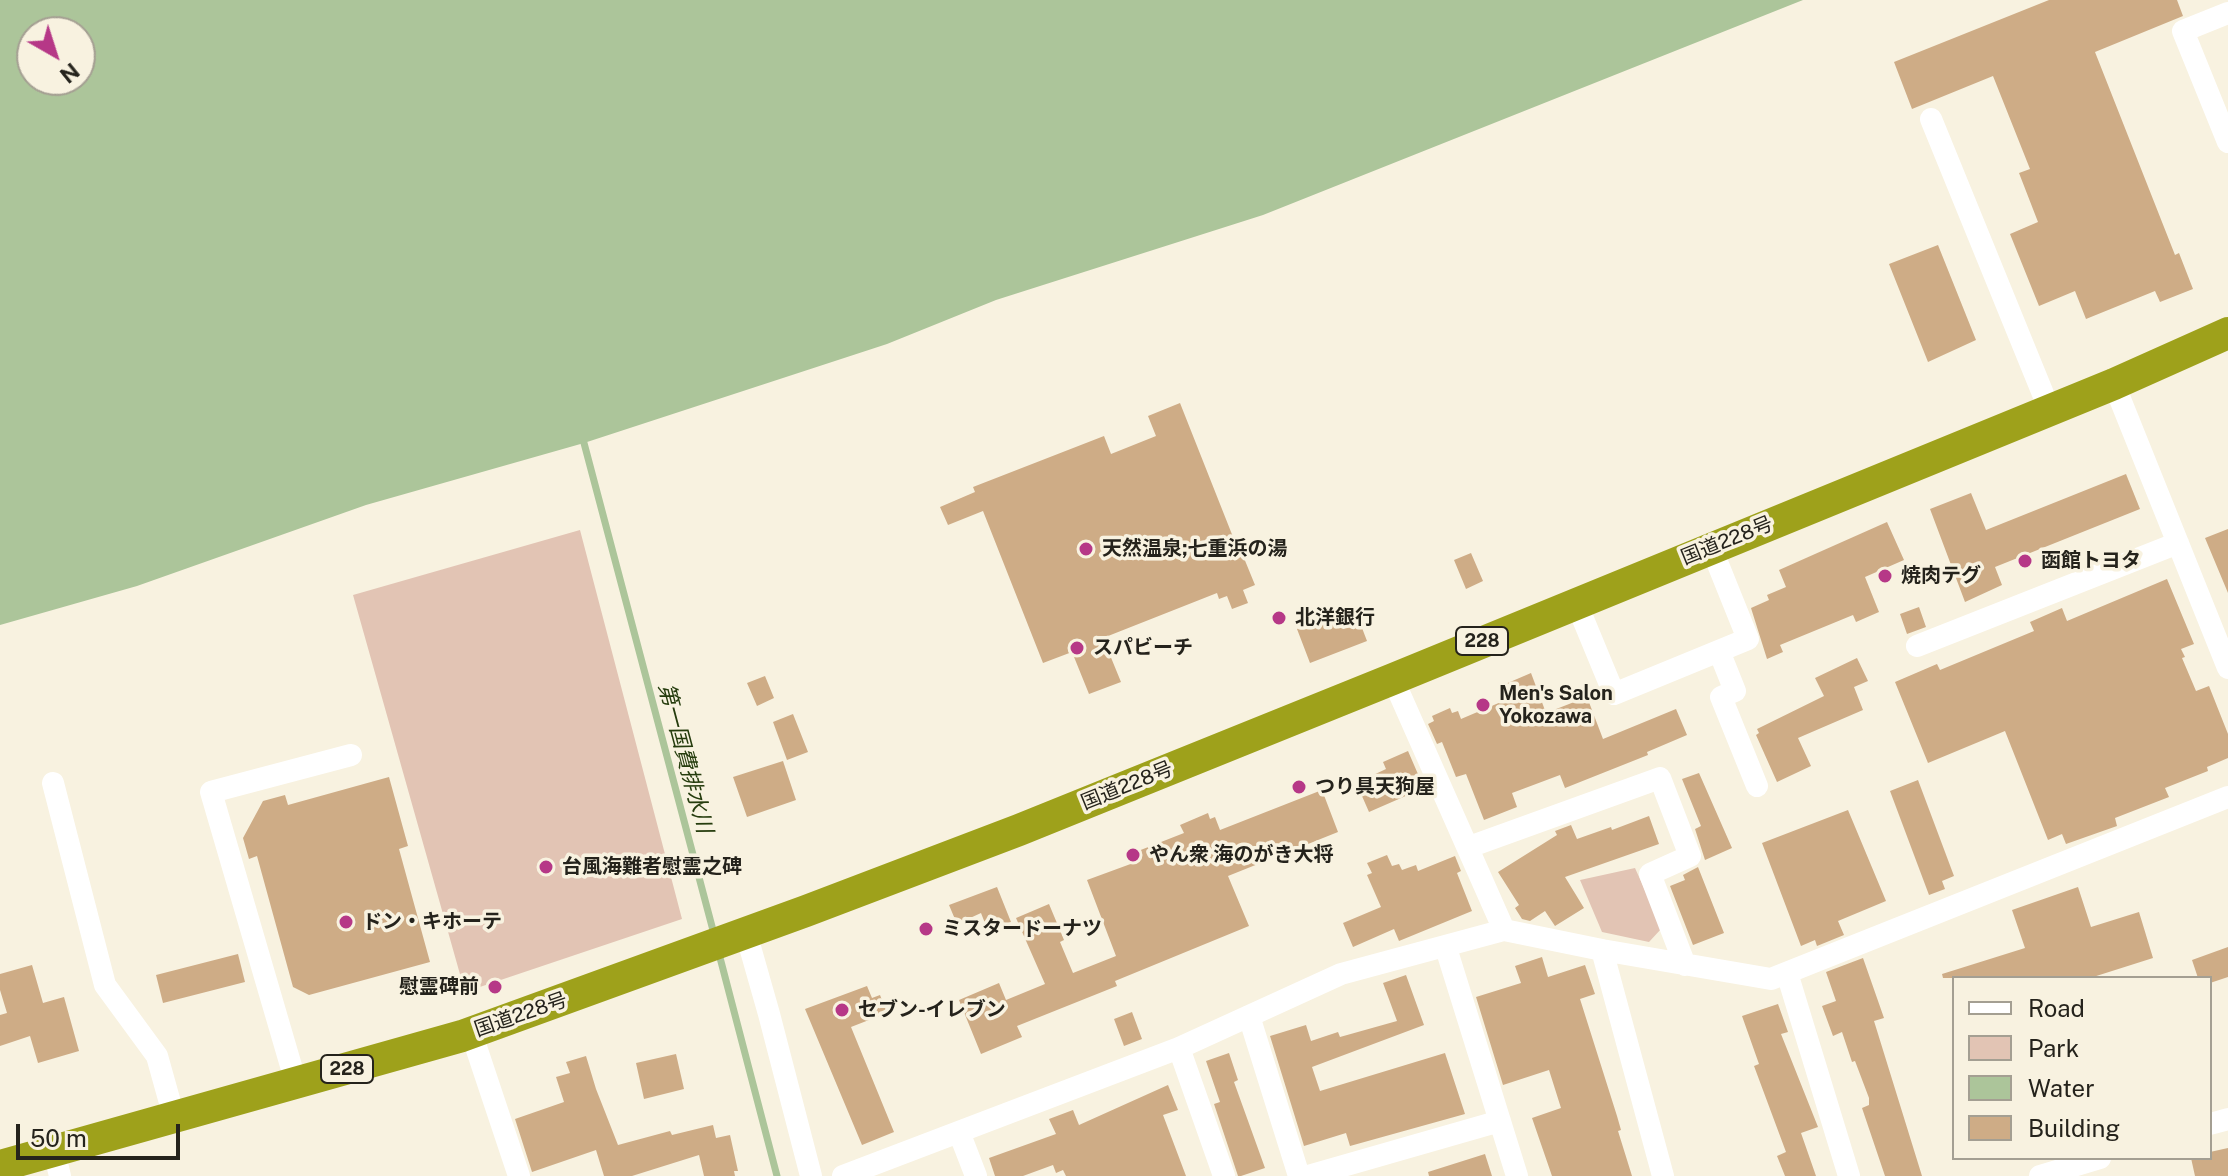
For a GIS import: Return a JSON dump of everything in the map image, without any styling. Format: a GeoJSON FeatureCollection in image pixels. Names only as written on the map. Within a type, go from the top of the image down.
{"type":"FeatureCollection","features":[{"type":"Feature","properties":{"kind":"highway","name":"国道228号"},"geometry":{"type":"LineString","coordinates":[[0,1166],[57,1164],[174,1117],[471,1032],[572,998],[1019,830],[2050,411],[2228,333]]}},
{"type":"Feature","properties":{"kind":"street"},"geometry":{"type":"LineString","coordinates":[[2228,13],[2183,31],[2228,142]]}},
{"type":"Feature","properties":{"kind":"street"},"geometry":{"type":"LineString","coordinates":[[1931,119],[2050,411]]}},
{"type":"Feature","properties":{"kind":"street"},"geometry":{"type":"LineString","coordinates":[[2114,384],[2228,668]]}},
{"type":"Feature","properties":{"kind":"street"},"geometry":{"type":"LineString","coordinates":[[1917,646],[2178,543]]}},
{"type":"Feature","properties":{"kind":"street"},"geometry":{"type":"LineString","coordinates":[[1576,602],[1614,694],[1748,639],[1711,547]]}},
{"type":"Feature","properties":{"kind":"street"},"geometry":{"type":"LineString","coordinates":[[1719,651],[1735,691],[1721,697],[1757,786]]}},
{"type":"Feature","properties":{"kind":"street"},"geometry":{"type":"LineString","coordinates":[[1393,679],[1504,930]]}},
{"type":"Feature","properties":{"kind":"street"},"geometry":{"type":"LineString","coordinates":[[296,1083],[211,792],[351,755]]}},
{"type":"Feature","properties":{"kind":"street"},"geometry":{"type":"LineString","coordinates":[[1469,847],[1660,778],[1690,856],[1650,874],[1685,965]]}},
{"type":"Feature","properties":{"kind":"street"},"geometry":{"type":"LineString","coordinates":[[53,783],[105,985],[157,1056],[174,1117]]}},
{"type":"Feature","properties":{"kind":"street"},"geometry":{"type":"LineString","coordinates":[[843,1176],[1179,1048],[1341,974],[1504,930],[1771,979],[2228,797]]}},
{"type":"Feature","properties":{"kind":"street"},"geometry":{"type":"LineString","coordinates":[[739,935],[769,1014],[811,1176]]}},
{"type":"Feature","properties":{"kind":"street"},"geometry":{"type":"LineString","coordinates":[[1446,948],[1517,1176]]}},
{"type":"Feature","properties":{"kind":"street"},"geometry":{"type":"LineString","coordinates":[[1602,950],[1663,1176]]}},
{"type":"Feature","properties":{"kind":"street"},"geometry":{"type":"LineString","coordinates":[[1787,973],[1849,1176]]}},
{"type":"Feature","properties":{"kind":"street"},"geometry":{"type":"LineString","coordinates":[[1249,1016],[1299,1176]]}},
{"type":"Feature","properties":{"kind":"street"},"geometry":{"type":"LineString","coordinates":[[471,1032],[519,1176]]}},
{"type":"Feature","properties":{"kind":"street"},"geometry":{"type":"LineString","coordinates":[[1179,1048],[1224,1176]]}},
{"type":"Feature","properties":{"kind":"street"},"geometry":{"type":"LineString","coordinates":[[1308,1176],[1500,1121]]}},
{"type":"Feature","properties":{"kind":"street"},"geometry":{"type":"LineString","coordinates":[[959,1132],[976,1176]]}},
{"type":"Feature","properties":{"kind":"street"},"geometry":{"type":"LineString","coordinates":[[2040,1176],[2093,1160]]}},
{"type":"Feature","properties":{"kind":"green space"},"geometry":{"type":"Polygon","coordinates":[[[580,530],[682,919],[465,992],[353,595],[580,530]]]}},
{"type":"Feature","properties":{"kind":"green space"},"geometry":{"type":"Polygon","coordinates":[[[1635,868],[1662,928],[1649,942],[1602,932],[1580,880],[1635,868]]]}},
{"type":"Feature","properties":{"kind":"water"},"geometry":{"type":"Polygon","coordinates":[[[0,0],[1803,0],[1263,215],[996,300],[887,344],[584,443],[366,505],[137,586],[0,625],[0,0]]]}},
{"type":"Feature","properties":{"kind":"building"},"geometry":{"type":"Polygon","coordinates":[[[2049,0],[2177,0],[2183,16],[2095,52],[2175,255],[2179,253],[2193,289],[2160,302],[2155,291],[2086,319],[2075,291],[2039,306],[2010,234],[2038,222],[2019,173],[2030,169],[1993,76],[1912,109],[1894,62],[2049,0]]]}},
{"type":"Feature","properties":{"kind":"building"},"geometry":{"type":"Polygon","coordinates":[[[1938,245],[1976,340],[1928,362],[1889,264],[1938,245]]]}},
{"type":"Feature","properties":{"kind":"building","name":"天然温泉;七重浜の湯"},"geometry":{"type":"Polygon","coordinates":[[[1180,403],[1255,585],[1243,590],[1248,603],[1232,609],[1227,596],[1219,599],[1217,593],[1103,638],[1121,682],[1089,694],[1072,652],[1043,663],[983,511],[948,525],[940,507],[975,492],[973,487],[1104,436],[1111,454],[1156,436],[1148,416],[1180,403]]]}},
{"type":"Feature","properties":{"kind":"building"},"geometry":{"type":"Polygon","coordinates":[[[2126,474],[2140,509],[1995,567],[2002,585],[1965,602],[1930,509],[1971,493],[1986,530],[2126,474]]]}},
{"type":"Feature","properties":{"kind":"building"},"geometry":{"type":"Polygon","coordinates":[[[1887,522],[1904,560],[1865,577],[1879,612],[1856,622],[1853,615],[1780,645],[1783,652],[1767,659],[1751,608],[1769,600],[1767,595],[1786,587],[1779,570],[1887,522]]]}},
{"type":"Feature","properties":{"kind":"building"},"geometry":{"type":"Polygon","coordinates":[[[2228,529],[2228,593],[2205,538],[2228,529]]]}},
{"type":"Feature","properties":{"kind":"building"},"geometry":{"type":"Polygon","coordinates":[[[1471,553],[1483,581],[1466,589],[1454,560],[1471,553]]]}},
{"type":"Feature","properties":{"kind":"building"},"geometry":{"type":"Polygon","coordinates":[[[2167,579],[2194,644],[2181,649],[2185,657],[2182,658],[2196,691],[2209,686],[2228,734],[2228,758],[2207,767],[2208,771],[2165,788],[2169,797],[2115,818],[2117,826],[2066,844],[2062,834],[2048,840],[2005,731],[1928,763],[1895,682],[1937,664],[1940,670],[2034,631],[2030,622],[2062,608],[2067,621],[2167,579]]]}},
{"type":"Feature","properties":{"kind":"building"},"geometry":{"type":"Polygon","coordinates":[[[1354,607],[1367,641],[1310,663],[1297,629],[1354,607]]]}},
{"type":"Feature","properties":{"kind":"building"},"geometry":{"type":"Polygon","coordinates":[[[1919,607],[1926,627],[1907,634],[1900,614],[1919,607]]]}},
{"type":"Feature","properties":{"kind":"building"},"geometry":{"type":"Polygon","coordinates":[[[1857,658],[1868,681],[1854,687],[1863,710],[1798,738],[1811,766],[1777,782],[1756,735],[1759,733],[1757,729],[1824,696],[1815,678],[1857,658]]]}},
{"type":"Feature","properties":{"kind":"building"},"geometry":{"type":"Polygon","coordinates":[[[1531,673],[1546,713],[1587,697],[1603,739],[1676,709],[1687,735],[1647,752],[1648,755],[1565,788],[1560,775],[1512,793],[1517,807],[1484,820],[1466,774],[1456,777],[1442,742],[1437,744],[1428,724],[1434,721],[1432,716],[1450,708],[1452,713],[1458,711],[1461,719],[1508,699],[1503,685],[1531,673]]]}},
{"type":"Feature","properties":{"kind":"building"},"geometry":{"type":"Polygon","coordinates":[[[765,676],[774,698],[757,706],[747,683],[765,676]]]}},
{"type":"Feature","properties":{"kind":"building"},"geometry":{"type":"Polygon","coordinates":[[[793,714],[808,752],[787,760],[773,722],[793,714]]]}},
{"type":"Feature","properties":{"kind":"building"},"geometry":{"type":"Polygon","coordinates":[[[1408,751],[1424,788],[1369,812],[1358,787],[1371,782],[1369,777],[1386,769],[1383,762],[1408,751]]]}},
{"type":"Feature","properties":{"kind":"building"},"geometry":{"type":"Polygon","coordinates":[[[783,761],[796,800],[747,817],[733,777],[783,761]]]}},
{"type":"Feature","properties":{"kind":"building"},"geometry":{"type":"Polygon","coordinates":[[[1699,773],[1732,848],[1705,860],[1695,829],[1701,826],[1682,779],[1699,773]]]}},
{"type":"Feature","properties":{"kind":"building"},"geometry":{"type":"Polygon","coordinates":[[[389,777],[408,846],[399,849],[430,962],[309,995],[293,987],[257,856],[249,859],[243,838],[263,801],[285,795],[288,805],[389,777]]]}},
{"type":"Feature","properties":{"kind":"building"},"geometry":{"type":"Polygon","coordinates":[[[1918,780],[1954,876],[1942,881],[1945,889],[1929,895],[1890,791],[1918,780]]]}},
{"type":"Feature","properties":{"kind":"building"},"geometry":{"type":"Polygon","coordinates":[[[1322,790],[1338,832],[1228,876],[1249,926],[1115,981],[1117,986],[1017,1026],[1022,1037],[981,1054],[959,1000],[999,983],[1006,1000],[1045,984],[1016,918],[1049,904],[1073,973],[1116,956],[1087,880],[1136,862],[1133,853],[1184,833],[1180,825],[1208,813],[1210,819],[1215,817],[1220,830],[1322,790]]]}},
{"type":"Feature","properties":{"kind":"building"},"geometry":{"type":"Polygon","coordinates":[[[1848,810],[1886,901],[1838,921],[1844,935],[1817,946],[1815,940],[1801,946],[1762,843],[1848,810]]]}},
{"type":"Feature","properties":{"kind":"building"},"geometry":{"type":"Polygon","coordinates":[[[1649,816],[1659,844],[1565,877],[1584,908],[1555,926],[1545,911],[1530,921],[1522,919],[1515,908],[1519,905],[1498,872],[1557,835],[1555,831],[1571,825],[1577,839],[1649,816]]]}},
{"type":"Feature","properties":{"kind":"building"},"geometry":{"type":"Polygon","coordinates":[[[1387,855],[1392,866],[1399,864],[1402,870],[1416,865],[1418,871],[1455,856],[1461,871],[1457,873],[1472,911],[1399,941],[1394,929],[1353,947],[1343,923],[1381,907],[1367,875],[1372,873],[1367,863],[1387,855]]]}},
{"type":"Feature","properties":{"kind":"building"},"geometry":{"type":"Polygon","coordinates":[[[1698,867],[1724,933],[1693,945],[1670,886],[1685,880],[1683,875],[1698,867]]]}},
{"type":"Feature","properties":{"kind":"building"},"geometry":{"type":"Polygon","coordinates":[[[997,887],[1011,922],[988,931],[981,913],[957,924],[949,905],[997,887]]]}},
{"type":"Feature","properties":{"kind":"building"},"geometry":{"type":"Polygon","coordinates":[[[2078,887],[2091,927],[2139,912],[2153,958],[2096,976],[1943,978],[1942,974],[2025,948],[2012,910],[2078,887]]]}},
{"type":"Feature","properties":{"kind":"building"},"geometry":{"type":"Polygon","coordinates":[[[2228,947],[2228,977],[2212,982],[2212,976],[2197,976],[2192,960],[2228,947]]]}},
{"type":"Feature","properties":{"kind":"building"},"geometry":{"type":"Polygon","coordinates":[[[238,954],[245,982],[163,1003],[156,975],[238,954]]]}},
{"type":"Feature","properties":{"kind":"building"},"geometry":{"type":"Polygon","coordinates":[[[1542,957],[1548,977],[1585,965],[1595,994],[1580,999],[1617,1116],[1621,1130],[1618,1131],[1632,1176],[1552,1176],[1532,1118],[1561,1108],[1549,1070],[1503,1085],[1476,997],[1521,983],[1515,966],[1542,957]]]}},
{"type":"Feature","properties":{"kind":"building"},"geometry":{"type":"Polygon","coordinates":[[[1863,958],[1884,1018],[1874,1021],[1922,1176],[1885,1176],[1862,1108],[1869,1105],[1869,1098],[1842,1032],[1833,1036],[1822,1006],[1836,1001],[1826,972],[1863,958]]]}},
{"type":"Feature","properties":{"kind":"building"},"geometry":{"type":"Polygon","coordinates":[[[32,965],[43,1003],[64,997],[79,1051],[38,1063],[30,1036],[0,1046],[0,1015],[7,1013],[0,990],[0,974],[32,965]]]}},
{"type":"Feature","properties":{"kind":"building"},"geometry":{"type":"Polygon","coordinates":[[[1406,975],[1424,1025],[1312,1067],[1320,1091],[1445,1053],[1465,1114],[1350,1146],[1346,1133],[1304,1146],[1270,1036],[1306,1025],[1311,1041],[1338,1032],[1340,1037],[1397,1021],[1383,983],[1406,975]]]}},
{"type":"Feature","properties":{"kind":"building"},"geometry":{"type":"Polygon","coordinates":[[[867,986],[872,998],[880,995],[887,1013],[851,1027],[894,1132],[862,1145],[805,1009],[867,986]]]}},
{"type":"Feature","properties":{"kind":"building"},"geometry":{"type":"Polygon","coordinates":[[[1778,1004],[1788,1032],[1781,1034],[1818,1127],[1801,1133],[1816,1176],[1785,1176],[1777,1156],[1786,1152],[1754,1066],[1759,1064],[1742,1016],[1778,1004]]]}},
{"type":"Feature","properties":{"kind":"building"},"geometry":{"type":"Polygon","coordinates":[[[1132,1012],[1142,1039],[1124,1046],[1114,1019],[1132,1012]]]}},
{"type":"Feature","properties":{"kind":"building"},"geometry":{"type":"Polygon","coordinates":[[[1229,1053],[1238,1080],[1234,1082],[1265,1168],[1241,1176],[1238,1176],[1214,1104],[1220,1102],[1206,1061],[1229,1053]]]}},
{"type":"Feature","properties":{"kind":"building"},"geometry":{"type":"Polygon","coordinates":[[[676,1054],[684,1089],[644,1099],[636,1063],[676,1054]]]}},
{"type":"Feature","properties":{"kind":"building"},"geometry":{"type":"Polygon","coordinates":[[[586,1056],[618,1145],[670,1131],[672,1135],[713,1125],[716,1138],[730,1135],[738,1171],[734,1171],[735,1176],[704,1176],[699,1155],[632,1176],[604,1176],[596,1150],[532,1172],[515,1119],[564,1102],[556,1077],[570,1073],[566,1062],[586,1056]]]}},
{"type":"Feature","properties":{"kind":"building"},"geometry":{"type":"Polygon","coordinates":[[[1168,1085],[1178,1110],[1163,1115],[1186,1176],[1066,1176],[1063,1170],[1056,1173],[1053,1165],[1023,1176],[995,1176],[989,1158],[1056,1134],[1049,1119],[1073,1110],[1079,1125],[1168,1085]]]}},
{"type":"Feature","properties":{"kind":"building"},"geometry":{"type":"Polygon","coordinates":[[[2228,1148],[2228,1176],[2195,1176],[2191,1160],[2212,1160],[2212,1152],[2228,1148]]]}},
{"type":"Feature","properties":{"kind":"building"},"geometry":{"type":"Polygon","coordinates":[[[1485,1154],[1492,1176],[1429,1176],[1428,1172],[1485,1154]]]}},
{"type":"Feature","properties":{"kind":"waterway","name":"第一国費排水川"},"geometry":{"type":"LineString","coordinates":[[584,443],[714,934]]}},
{"type":"Feature","properties":{"kind":"waterway","name":"第一国費排水川"},"geometry":{"type":"LineString","coordinates":[[718,950],[777,1176]]}},
{"type":"Feature","properties":{"kind":"place","name":"天然温泉;七重浜の湯"},"geometry":{"type":"Point","coordinates":[1086,549]}},
{"type":"Feature","properties":{"kind":"place","name":"函館トヨタ"},"geometry":{"type":"Point","coordinates":[2025,561]}},
{"type":"Feature","properties":{"kind":"place","name":"焼肉テグ"},"geometry":{"type":"Point","coordinates":[1885,576]}},
{"type":"Feature","properties":{"kind":"place","name":"北洋銀行"},"geometry":{"type":"Point","coordinates":[1279,618]}},
{"type":"Feature","properties":{"kind":"place","name":"スパビーチ"},"geometry":{"type":"Point","coordinates":[1077,648]}},
{"type":"Feature","properties":{"kind":"place","name":"Men's Salon Yokozawa"},"geometry":{"type":"Point","coordinates":[1483,705]}},
{"type":"Feature","properties":{"kind":"place","name":"つり具天狗屋"},"geometry":{"type":"Point","coordinates":[1299,787]}},
{"type":"Feature","properties":{"kind":"place","name":"やん衆 海のがき大将"},"geometry":{"type":"Point","coordinates":[1133,855]}},
{"type":"Feature","properties":{"kind":"place","name":"台風海難者慰霊之碑"},"geometry":{"type":"Point","coordinates":[546,867]}},
{"type":"Feature","properties":{"kind":"place","name":"ドン・キホーテ"},"geometry":{"type":"Point","coordinates":[346,922]}},
{"type":"Feature","properties":{"kind":"place","name":"ミスタードーナツ"},"geometry":{"type":"Point","coordinates":[926,929]}},
{"type":"Feature","properties":{"kind":"place","name":"慰霊碑前"},"geometry":{"type":"Point","coordinates":[495,987]}},
{"type":"Feature","properties":{"kind":"place","name":"セブン-イレブン"},"geometry":{"type":"Point","coordinates":[842,1010]}}]}
